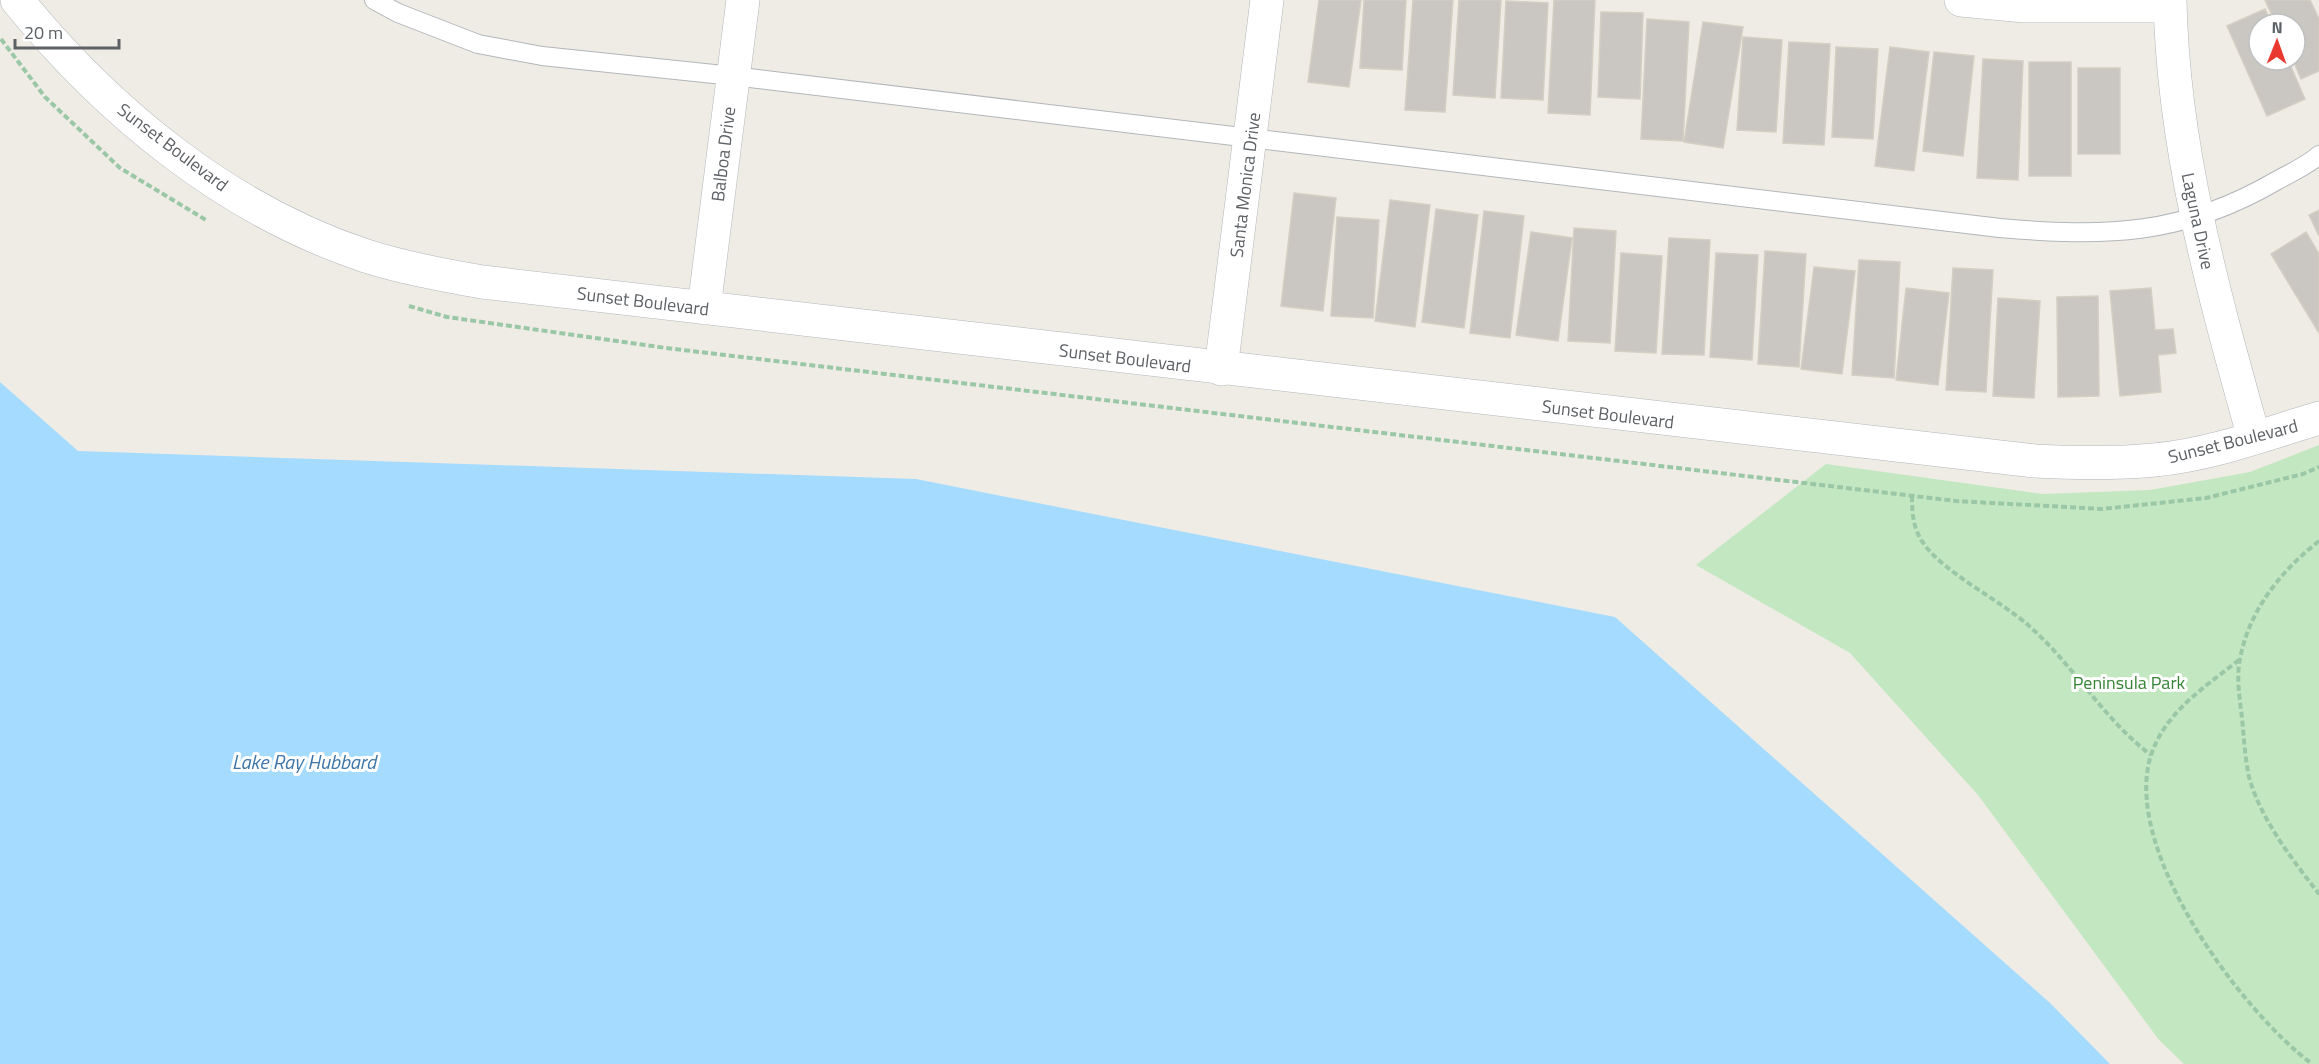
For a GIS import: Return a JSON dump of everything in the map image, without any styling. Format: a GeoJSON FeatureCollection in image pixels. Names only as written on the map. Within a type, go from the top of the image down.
{"type":"FeatureCollection","features":[{"type":"Feature","properties":{"kind":"street","name":"Sunset Boulevard"},"geometry":{"type":"LineString","coordinates":[[17,0],[52,42],[95,87],[140,125],[218,183],[248,202],[309,233],[366,256],[419,270],[482,282],[1221,369],[2035,461],[2096,463],[2156,460],[2209,451],[2319,418]]}},
{"type":"Feature","properties":{"kind":"street","name":"Balboa Drive"},"geometry":{"type":"LineString","coordinates":[[704,309],[743,0]]}},
{"type":"Feature","properties":{"kind":"street","name":"Santa Monica Drive"},"geometry":{"type":"LineString","coordinates":[[1221,369],[1267,0]]}},
{"type":"Feature","properties":{"kind":"street"},"geometry":{"type":"LineString","coordinates":[[1961,0],[2025,6],[2170,3]]}},
{"type":"Feature","properties":{"kind":"street","name":"Laguna Drive"},"geometry":{"type":"LineString","coordinates":[[2170,3],[2183,144],[2196,219],[2254,438]]}},
{"type":"Feature","properties":{"kind":"lane"},"geometry":{"type":"LineString","coordinates":[[374,0],[398,13],[478,44],[542,56],[733,76],[1251,140],[2012,229],[2072,234],[2133,231],[2196,219],[2263,188],[2319,155]]}},
{"type":"Feature","properties":{"kind":"path"},"geometry":{"type":"LineString","coordinates":[[1912,496],[1912,515],[1916,531],[1925,546],[1940,560],[2028,625],[2131,739],[2151,755]]}},
{"type":"Feature","properties":{"kind":"path"},"geometry":{"type":"LineString","coordinates":[[2319,541],[2291,564],[2266,595],[2248,633],[2240,660],[2239,689],[2250,778],[2266,817],[2291,858],[2319,894]]}},
{"type":"Feature","properties":{"kind":"path"},"geometry":{"type":"LineString","coordinates":[[2240,660],[2194,694],[2173,715],[2151,755],[2145,800],[2149,827],[2159,856],[2184,908],[2215,957],[2262,1018],[2309,1063]]}},
{"type":"Feature","properties":{"kind":"green space","name":"Peninsula Park"},"geometry":{"type":"Polygon","coordinates":[[[2319,445],[2319,1064],[2184,1064],[2159,1040],[1978,795],[1850,653],[1696,565],[1826,464],[2043,494],[2150,490],[2250,472],[2319,445]]]}},
{"type":"Feature","properties":{"kind":"water","name":"Lake Ray Hubbard"},"geometry":{"type":"Polygon","coordinates":[[[0,382],[78,451],[916,479],[1615,617],[2050,1003],[2110,1064],[0,1064],[0,382]]]}},
{"type":"Feature","properties":{"kind":"building"},"geometry":{"type":"Polygon","coordinates":[[[1319,0],[1361,0],[1349,87],[1308,82],[1319,0]]]}},
{"type":"Feature","properties":{"kind":"building"},"geometry":{"type":"Polygon","coordinates":[[[1364,0],[1406,0],[1402,70],[1360,68],[1364,0]]]}},
{"type":"Feature","properties":{"kind":"building"},"geometry":{"type":"Polygon","coordinates":[[[1413,0],[1453,0],[1445,112],[1405,110],[1413,0]]]}},
{"type":"Feature","properties":{"kind":"building"},"geometry":{"type":"Polygon","coordinates":[[[1459,0],[1501,0],[1495,98],[1453,95],[1459,0]]]}},
{"type":"Feature","properties":{"kind":"building"},"geometry":{"type":"Polygon","coordinates":[[[1554,0],[1595,0],[1590,115],[1548,113],[1554,0]]]}},
{"type":"Feature","properties":{"kind":"building"},"geometry":{"type":"Polygon","coordinates":[[[2265,0],[2310,0],[2319,19],[2319,71],[2301,79],[2298,72],[2307,72],[2307,12],[2270,12],[2265,0]]]}},
{"type":"Feature","properties":{"kind":"building"},"geometry":{"type":"Polygon","coordinates":[[[1506,1],[1548,3],[1543,100],[1501,98],[1506,1]]]}},
{"type":"Feature","properties":{"kind":"building"},"geometry":{"type":"Polygon","coordinates":[[[1601,12],[1643,13],[1640,99],[1598,97],[1601,12]]]}},
{"type":"Feature","properties":{"kind":"building"},"geometry":{"type":"Polygon","coordinates":[[[2247,17],[2247,71],[2227,26],[2247,17]]]}},
{"type":"Feature","properties":{"kind":"building"},"geometry":{"type":"Polygon","coordinates":[[[1647,19],[1689,22],[1683,141],[1641,139],[1647,19]]]}},
{"type":"Feature","properties":{"kind":"building"},"geometry":{"type":"Polygon","coordinates":[[[1703,22],[1743,27],[1723,148],[1684,142],[1703,22]]]}},
{"type":"Feature","properties":{"kind":"building"},"geometry":{"type":"Polygon","coordinates":[[[1743,37],[1782,40],[1776,132],[1737,130],[1743,37]]]}},
{"type":"Feature","properties":{"kind":"building"},"geometry":{"type":"Polygon","coordinates":[[[1789,42],[1830,44],[1824,145],[1783,143],[1789,42]]]}},
{"type":"Feature","properties":{"kind":"building"},"geometry":{"type":"Polygon","coordinates":[[[1836,47],[1878,49],[1873,139],[1832,137],[1836,47]]]}},
{"type":"Feature","properties":{"kind":"building"},"geometry":{"type":"Polygon","coordinates":[[[1890,47],[1929,52],[1914,171],[1875,166],[1890,47]]]}},
{"type":"Feature","properties":{"kind":"building"},"geometry":{"type":"Polygon","coordinates":[[[1934,52],[1974,56],[1963,156],[1923,151],[1934,52]]]}},
{"type":"Feature","properties":{"kind":"building"},"geometry":{"type":"Polygon","coordinates":[[[1983,59],[2023,61],[2018,180],[1977,178],[1983,59]]]}},
{"type":"Feature","properties":{"kind":"building"},"geometry":{"type":"Polygon","coordinates":[[[2029,62],[2071,62],[2071,176],[2029,176],[2029,62]]]}},
{"type":"Feature","properties":{"kind":"building"},"geometry":{"type":"Polygon","coordinates":[[[2078,68],[2120,68],[2120,154],[2078,154],[2078,68]]]}},
{"type":"Feature","properties":{"kind":"building"},"geometry":{"type":"Polygon","coordinates":[[[2247,72],[2293,72],[2305,99],[2267,116],[2247,72]]]}},
{"type":"Feature","properties":{"kind":"building"},"geometry":{"type":"Polygon","coordinates":[[[1294,193],[1336,198],[1323,311],[1281,306],[1294,193]]]}},
{"type":"Feature","properties":{"kind":"building"},"geometry":{"type":"Polygon","coordinates":[[[1390,200],[1430,205],[1415,327],[1375,321],[1390,200]]]}},
{"type":"Feature","properties":{"kind":"building"},"geometry":{"type":"Polygon","coordinates":[[[1436,209],[1478,215],[1464,328],[1422,322],[1436,209]]]}},
{"type":"Feature","properties":{"kind":"building"},"geometry":{"type":"Polygon","coordinates":[[[2319,210],[2319,236],[2309,215],[2319,210]]]}},
{"type":"Feature","properties":{"kind":"building"},"geometry":{"type":"Polygon","coordinates":[[[1484,211],[1524,216],[1510,338],[1470,333],[1484,211]]]}},
{"type":"Feature","properties":{"kind":"building"},"geometry":{"type":"Polygon","coordinates":[[[1337,217],[1379,220],[1373,318],[1331,316],[1337,217]]]}},
{"type":"Feature","properties":{"kind":"building"},"geometry":{"type":"Polygon","coordinates":[[[1574,228],[1616,231],[1610,343],[1568,341],[1574,228]]]}},
{"type":"Feature","properties":{"kind":"building"},"geometry":{"type":"Polygon","coordinates":[[[1531,232],[1572,238],[1558,341],[1516,335],[1531,232]]]}},
{"type":"Feature","properties":{"kind":"building"},"geometry":{"type":"Polygon","coordinates":[[[2306,232],[2319,254],[2319,333],[2271,254],[2306,232]]]}},
{"type":"Feature","properties":{"kind":"building"},"geometry":{"type":"Polygon","coordinates":[[[1669,238],[1710,240],[1704,355],[1662,354],[1669,238]]]}},
{"type":"Feature","properties":{"kind":"building"},"geometry":{"type":"Polygon","coordinates":[[[1765,251],[1806,254],[1799,367],[1758,364],[1765,251]]]}},
{"type":"Feature","properties":{"kind":"building"},"geometry":{"type":"Polygon","coordinates":[[[1621,253],[1662,256],[1656,353],[1615,351],[1621,253]]]}},
{"type":"Feature","properties":{"kind":"building"},"geometry":{"type":"Polygon","coordinates":[[[1716,253],[1758,255],[1752,360],[1710,357],[1716,253]]]}},
{"type":"Feature","properties":{"kind":"building"},"geometry":{"type":"Polygon","coordinates":[[[1859,260],[1900,262],[1894,378],[1852,375],[1859,260]]]}},
{"type":"Feature","properties":{"kind":"building"},"geometry":{"type":"Polygon","coordinates":[[[1814,267],[1855,271],[1842,374],[1801,369],[1814,267]]]}},
{"type":"Feature","properties":{"kind":"building"},"geometry":{"type":"Polygon","coordinates":[[[1953,268],[1993,270],[1986,392],[1946,390],[1953,268]]]}},
{"type":"Feature","properties":{"kind":"building"},"geometry":{"type":"Polygon","coordinates":[[[1906,288],[1949,293],[1938,385],[1896,380],[1906,288]]]}},
{"type":"Feature","properties":{"kind":"building"},"geometry":{"type":"Polygon","coordinates":[[[2151,288],[2155,330],[2173,329],[2176,353],[2158,355],[2161,392],[2120,396],[2110,291],[2151,288]]]}},
{"type":"Feature","properties":{"kind":"building"},"geometry":{"type":"Polygon","coordinates":[[[2098,296],[2099,396],[2058,397],[2057,297],[2098,296]]]}},
{"type":"Feature","properties":{"kind":"building"},"geometry":{"type":"Polygon","coordinates":[[[1998,298],[2040,301],[2034,398],[1993,396],[1998,298]]]}}]}
